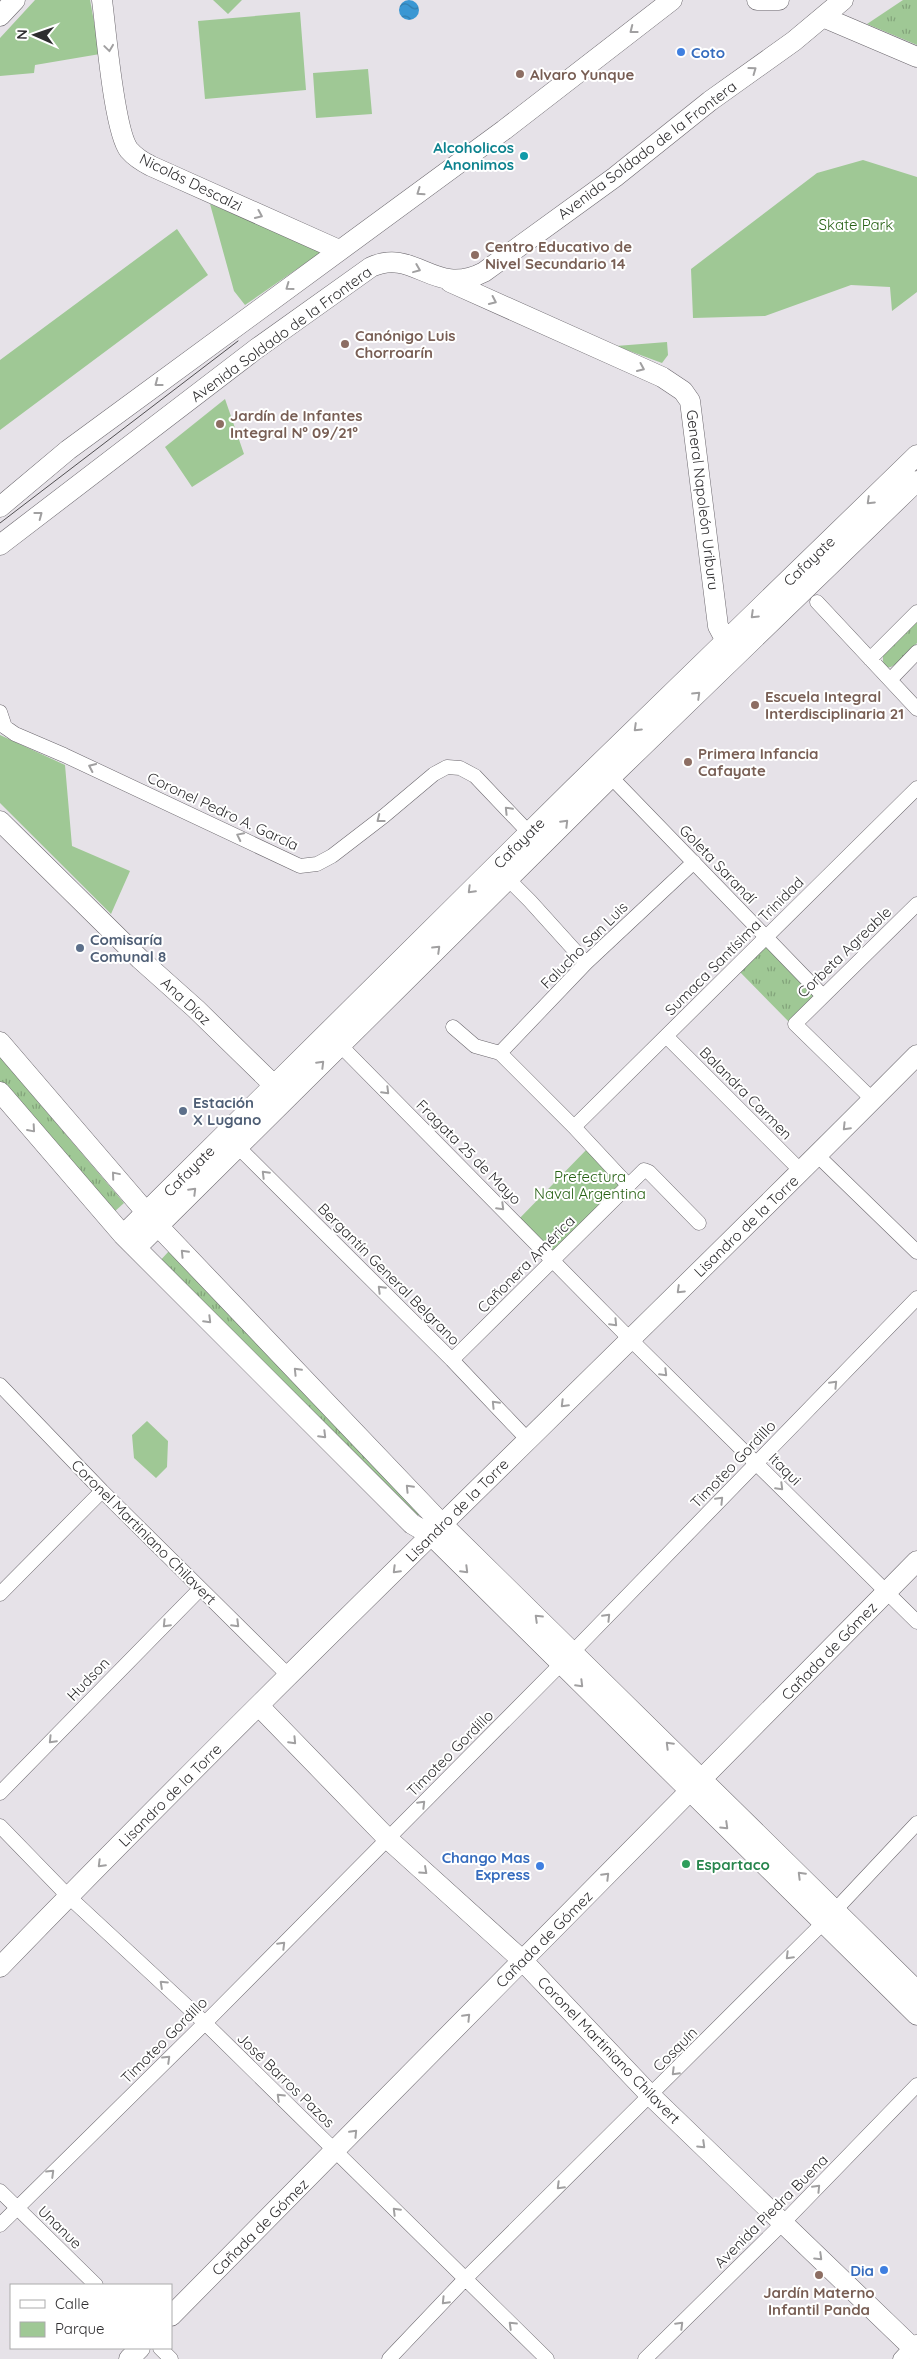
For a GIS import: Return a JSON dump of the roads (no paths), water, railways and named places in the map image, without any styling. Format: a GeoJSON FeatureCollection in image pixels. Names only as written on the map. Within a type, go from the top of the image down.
{"type":"FeatureCollection","features":[{"type":"Feature","properties":{"kind":"street"},"geometry":{"type":"LineString","coordinates":[[0,16],[15,0]]}},
{"type":"Feature","properties":{"kind":"street","name":"Nicolás Descalzi"},"geometry":{"type":"LineString","coordinates":[[102,0],[119,122],[122,137],[129,150],[138,159],[150,166],[333,254],[335,259],[344,266],[346,280],[343,286]]}},
{"type":"Feature","properties":{"kind":"street"},"geometry":{"type":"LineString","coordinates":[[0,507],[68,450],[504,130],[672,0]]}},
{"type":"Feature","properties":{"kind":"street"},"geometry":{"type":"LineString","coordinates":[[757,0],[779,0]]}},
{"type":"Feature","properties":{"kind":"street"},"geometry":{"type":"LineString","coordinates":[[832,5],[917,56]]}},
{"type":"Feature","properties":{"kind":"street","name":"Avenida Soldado de la Frontera"},"geometry":{"type":"LineString","coordinates":[[0,545],[288,326],[371,267],[391,262],[403,263],[448,281],[471,278],[504,258],[615,177],[832,5]]}},
{"type":"Feature","properties":{"kind":"street","name":"General Napoleón Uriburu"},"geometry":{"type":"LineString","coordinates":[[448,281],[662,377],[683,391],[690,401],[718,626],[733,648]]}},
{"type":"Feature","properties":{"kind":"street"},"geometry":{"type":"LineString","coordinates":[[270,301],[266,314],[269,322],[281,327],[288,326]]}},
{"type":"Feature","properties":{"kind":"street","name":"Cafayate"},"geometry":{"type":"LineString","coordinates":[[130,1241],[535,839],[733,648],[909,488],[917,455]]}},
{"type":"Feature","properties":{"kind":"street"},"geometry":{"type":"LineString","coordinates":[[816,602],[917,708]]}},
{"type":"Feature","properties":{"kind":"street"},"geometry":{"type":"LineString","coordinates":[[870,659],[917,612]]}},
{"type":"Feature","properties":{"kind":"street","name":"Cafayate"},"geometry":{"type":"LineString","coordinates":[[535,839],[611,777],[733,648]]}},
{"type":"Feature","properties":{"kind":"street"},"geometry":{"type":"LineString","coordinates":[[890,680],[917,652]]}},
{"type":"Feature","properties":{"kind":"street","name":"Coronel Pedro A. García"},"geometry":{"type":"LineString","coordinates":[[0,712],[5,727],[14,734],[64,754],[300,866],[317,864],[332,856],[434,774],[447,767],[460,768],[475,776],[535,839]]}},
{"type":"Feature","properties":{"kind":"street","name":"Goleta Sarandí"},"geometry":{"type":"LineString","coordinates":[[611,777],[823,996]]}},
{"type":"Feature","properties":{"kind":"street","name":"Sumaca Santísima Trinidad"},"geometry":{"type":"LineString","coordinates":[[574,1127],[917,788]]}},
{"type":"Feature","properties":{"kind":"street","name":"Ana Díaz"},"geometry":{"type":"LineString","coordinates":[[0,821],[140,959],[196,1009],[280,1092]]}},
{"type":"Feature","properties":{"kind":"street","name":"Falucho San Luis"},"geometry":{"type":"LineString","coordinates":[[500,1053],[586,963],[694,862]]}},
{"type":"Feature","properties":{"kind":"street"},"geometry":{"type":"LineString","coordinates":[[502,873],[586,963]]}},
{"type":"Feature","properties":{"kind":"street","name":"Corbeta Agreable"},"geometry":{"type":"LineString","coordinates":[[873,1100],[795,1024],[917,904]]}},
{"type":"Feature","properties":{"kind":"street"},"geometry":{"type":"LineString","coordinates":[[453,1027],[475,1046],[500,1053],[574,1127],[628,1185]]}},
{"type":"Feature","properties":{"kind":"street","name":"Balandra Carmen"},"geometry":{"type":"LineString","coordinates":[[667,1037],[802,1172]]}},
{"type":"Feature","properties":{"kind":"street","name":"Fragata 25 de Mayo"},"geometry":{"type":"LineString","coordinates":[[334,1038],[630,1339]]}},
{"type":"Feature","properties":{"kind":"street"},"geometry":{"type":"LineString","coordinates":[[0,1042],[152,1219],[436,1530],[829,1915],[917,1991]]}},
{"type":"Feature","properties":{"kind":"street","name":"Lisandro de la Torre"},"geometry":{"type":"LineString","coordinates":[[0,1967],[68,1896],[289,1676],[802,1172],[917,1056]]}},
{"type":"Feature","properties":{"kind":"street"},"geometry":{"type":"LineString","coordinates":[[0,1092],[130,1241],[412,1524],[436,1530]]}},
{"type":"Feature","properties":{"kind":"street","name":"Bergantín General Belgrano"},"geometry":{"type":"LineString","coordinates":[[232,1141],[452,1360],[528,1440]]}},
{"type":"Feature","properties":{"kind":"street"},"geometry":{"type":"LineString","coordinates":[[818,1156],[917,1252]]}},
{"type":"Feature","properties":{"kind":"street","name":"Cañonera América"},"geometry":{"type":"LineString","coordinates":[[452,1360],[644,1170],[649,1172],[699,1223]]}},
{"type":"Feature","properties":{"kind":"street","name":"Timoteo Gordillo"},"geometry":{"type":"LineString","coordinates":[[0,2225],[388,1839],[917,1298]]}},
{"type":"Feature","properties":{"kind":"street","name":"Itaqui"},"geometry":{"type":"LineString","coordinates":[[630,1339],[917,1622]]}},
{"type":"Feature","properties":{"kind":"street","name":"Coronel Martiniano Chilavert"},"geometry":{"type":"LineString","coordinates":[[1,1387],[102,1491],[289,1676]]}},
{"type":"Feature","properties":{"kind":"street"},"geometry":{"type":"LineString","coordinates":[[0,1594],[102,1491]]}},
{"type":"Feature","properties":{"kind":"street","name":"Cañada de Gómez"},"geometry":{"type":"LineString","coordinates":[[172,2315],[336,2151],[522,1960],[697,1786],[917,1561]]}},
{"type":"Feature","properties":{"kind":"street","name":"Hudson"},"geometry":{"type":"LineString","coordinates":[[0,1793],[200,1589]]}},
{"type":"Feature","properties":{"kind":"street","name":"Coronel Martiniano Chilavert"},"geometry":{"type":"LineString","coordinates":[[260,1706],[388,1839],[522,1960],[651,2096],[911,2350]]}},
{"type":"Feature","properties":{"kind":"street","name":"Cosquín"},"geometry":{"type":"LineString","coordinates":[[389,2359],[466,2279],[651,2096],[829,1915],[917,1822]]}},
{"type":"Feature","properties":{"kind":"street","name":"José Barros Pazos"},"geometry":{"type":"LineString","coordinates":[[0,1826],[68,1896],[204,2023],[547,2359]]}},
{"type":"Feature","properties":{"kind":"street"},"geometry":{"type":"LineString","coordinates":[[829,1915],[917,2015]]}},
{"type":"Feature","properties":{"kind":"street","name":"Avenida Piedra Buena"},"geometry":{"type":"LineString","coordinates":[[645,2359],[783,2223],[917,2085]]}},
{"type":"Feature","properties":{"kind":"street","name":"Unanue"},"geometry":{"type":"LineString","coordinates":[[0,2191],[95,2284]]}},
{"type":"Feature","properties":{"kind":"street"},"geometry":{"type":"LineString","coordinates":[[129,2359],[139,2349]]}},
{"type":"Feature","properties":{"kind":"street"},"geometry":{"type":"LineString","coordinates":[[161,2349],[172,2359]]}},
{"type":"Feature","properties":{"kind":"water"},"geometry":{"type":"Polygon","coordinates":[[[409,0],[416,3],[419,10],[416,17],[409,20],[402,17],[399,10],[402,3],[409,0]]]}},
{"type":"Feature","properties":{"kind":"tram line"},"geometry":{"type":"LineString","coordinates":[[0,523],[238,341]]}},
{"type":"Feature","properties":{"kind":"place","name":"Coto"},"geometry":{"type":"Point","coordinates":[681,52]}},
{"type":"Feature","properties":{"kind":"place","name":"Alvaro Yunque"},"geometry":{"type":"Point","coordinates":[520,74]}},
{"type":"Feature","properties":{"kind":"place","name":"Alcoholicos Anonimos"},"geometry":{"type":"Point","coordinates":[524,156]}},
{"type":"Feature","properties":{"kind":"place","name":"Centro Educativo de Nivel Secundario 14"},"geometry":{"type":"Point","coordinates":[475,255]}},
{"type":"Feature","properties":{"kind":"place","name":"Canónigo Luis Chorroarín"},"geometry":{"type":"Point","coordinates":[345,344]}},
{"type":"Feature","properties":{"kind":"place","name":"Jardín de Infantes Integral Nº 09/21º"},"geometry":{"type":"Point","coordinates":[220,424]}},
{"type":"Feature","properties":{"kind":"place","name":"Escuela Integral Interdisciplinaria 21"},"geometry":{"type":"Point","coordinates":[755,705]}},
{"type":"Feature","properties":{"kind":"place","name":"Primera Infancia Cafayate"},"geometry":{"type":"Point","coordinates":[688,762]}},
{"type":"Feature","properties":{"kind":"place","name":"Comisaría Comunal 8"},"geometry":{"type":"Point","coordinates":[80,948]}},
{"type":"Feature","properties":{"kind":"place","name":"Estación X Lugano"},"geometry":{"type":"Point","coordinates":[183,1111]}},
{"type":"Feature","properties":{"kind":"place","name":"Espartaco"},"geometry":{"type":"Point","coordinates":[686,1864]}},
{"type":"Feature","properties":{"kind":"place","name":"Chango Mas Express"},"geometry":{"type":"Point","coordinates":[540,1866]}},
{"type":"Feature","properties":{"kind":"place","name":"Dia"},"geometry":{"type":"Point","coordinates":[884,2270]}},
{"type":"Feature","properties":{"kind":"place","name":"Jardín Materno Infantil Panda"},"geometry":{"type":"Point","coordinates":[819,2275]}},
{"type":"Feature","properties":{"kind":"park label","name":"Skate Park"},"geometry":{"type":"Point","coordinates":[856,224]}},
{"type":"Feature","properties":{"kind":"park label","name":"Prefectura Naval Argentina"},"geometry":{"type":"Point","coordinates":[590,1184]}}]}
